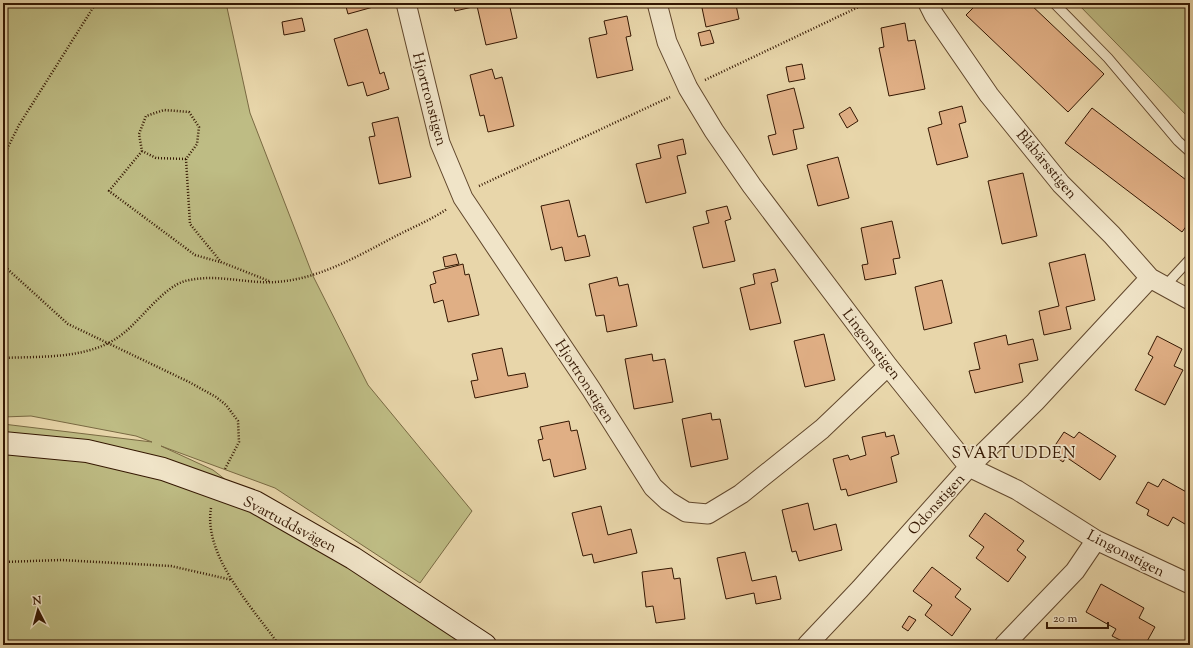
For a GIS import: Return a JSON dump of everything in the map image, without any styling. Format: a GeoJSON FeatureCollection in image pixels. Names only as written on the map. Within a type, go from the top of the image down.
{"type":"FeatureCollection","features":[{"type":"Feature","properties":{"kind":"street","name":"Hjortronstigen"},"geometry":{"type":"LineString","coordinates":[[406,3],[440,143],[463,198],[591,389],[653,487],[668,501],[686,512],[708,514],[741,494],[822,429],[888,366]]}},
{"type":"Feature","properties":{"kind":"street","name":"Lingonstigen"},"geometry":{"type":"LineString","coordinates":[[657,3],[667,42],[688,88],[714,131],[752,186],[888,366],[969,467],[1017,490],[1096,540],[1190,584]]}},
{"type":"Feature","properties":{"kind":"street","name":"Blåbärsstigen"},"geometry":{"type":"LineString","coordinates":[[928,3],[934,15],[994,101],[1062,184],[1157,282],[1190,300]]}},
{"type":"Feature","properties":{"kind":"street","name":"Odonstigen"},"geometry":{"type":"LineString","coordinates":[[807,645],[860,589],[969,467],[1157,282]]}},
{"type":"Feature","properties":{"kind":"street","name":"Svartuddsvägen"},"geometry":{"type":"LineString","coordinates":[[3,443],[87,451],[163,469],[255,502],[353,558],[485,645]]}},
{"type":"Feature","properties":{"kind":"street"},"geometry":{"type":"LineString","coordinates":[[1004,645],[1075,571],[1096,540]]}},
{"type":"Feature","properties":{"kind":"lane"},"geometry":{"type":"LineString","coordinates":[[1054,3],[1108,58],[1178,142],[1190,152]]}},
{"type":"Feature","properties":{"kind":"lane"},"geometry":{"type":"LineString","coordinates":[[1157,282],[1190,259]]}},
{"type":"Feature","properties":{"kind":"path"},"geometry":{"type":"LineString","coordinates":[[3,157],[19,125],[96,3]]}},
{"type":"Feature","properties":{"kind":"path"},"geometry":{"type":"LineString","coordinates":[[3,358],[84,352],[108,344],[125,332],[159,300],[183,282],[220,278],[273,282],[296,281],[319,274],[436,215],[486,182],[867,3]]}},
{"type":"Feature","properties":{"kind":"path"},"geometry":{"type":"LineString","coordinates":[[221,262],[190,224],[186,159],[197,144],[199,127],[189,112],[164,110],[146,116],[139,134],[142,151],[109,191],[195,255],[221,262],[273,282]]}},
{"type":"Feature","properties":{"kind":"path"},"geometry":{"type":"LineString","coordinates":[[142,151],[156,158],[186,159]]}},
{"type":"Feature","properties":{"kind":"path"},"geometry":{"type":"LineString","coordinates":[[3,265],[68,324],[189,382],[216,397],[226,405],[238,421],[239,442],[222,475]]}},
{"type":"Feature","properties":{"kind":"path"},"geometry":{"type":"LineString","coordinates":[[212,504],[209,522],[211,537],[232,580],[280,645]]}},
{"type":"Feature","properties":{"kind":"path"},"geometry":{"type":"LineString","coordinates":[[3,562],[61,560],[171,566],[232,580]]}},
{"type":"Feature","properties":{"kind":"shaded area"},"geometry":{"type":"Polygon","coordinates":[[[3,3],[226,3],[250,113],[313,276],[368,385],[472,511],[420,583],[275,488],[161,446],[213,470],[270,514],[485,645],[3,645],[3,424],[152,442],[136,436],[31,416],[3,417],[3,3]]]}},
{"type":"Feature","properties":{"kind":"shaded area"},"geometry":{"type":"Polygon","coordinates":[[[1077,3],[1190,3],[1190,119],[1077,3]]]}},
{"type":"Feature","properties":{"kind":"building"},"geometry":{"type":"Polygon","coordinates":[[[345,3],[384,3],[384,4],[348,14],[345,3]]]}},
{"type":"Feature","properties":{"kind":"building"},"geometry":{"type":"Polygon","coordinates":[[[453,3],[509,3],[517,38],[486,45],[477,6],[455,11],[453,3]]]}},
{"type":"Feature","properties":{"kind":"building"},"geometry":{"type":"Polygon","coordinates":[[[701,3],[743,4],[736,5],[739,19],[706,27],[701,3]]]}},
{"type":"Feature","properties":{"kind":"building"},"geometry":{"type":"Polygon","coordinates":[[[978,3],[1029,3],[1104,74],[1068,112],[966,15],[978,3]]]}},
{"type":"Feature","properties":{"kind":"building"},"geometry":{"type":"Polygon","coordinates":[[[627,16],[631,36],[626,37],[633,70],[597,78],[589,38],[607,34],[604,21],[627,16]]]}},
{"type":"Feature","properties":{"kind":"building"},"geometry":{"type":"Polygon","coordinates":[[[302,18],[305,31],[284,35],[282,22],[302,18]]]}},
{"type":"Feature","properties":{"kind":"building"},"geometry":{"type":"Polygon","coordinates":[[[905,23],[908,41],[915,40],[925,89],[889,96],[879,48],[884,47],[881,28],[905,23]]]}},
{"type":"Feature","properties":{"kind":"building"},"geometry":{"type":"Polygon","coordinates":[[[367,29],[380,74],[384,72],[389,89],[367,96],[363,82],[348,86],[334,39],[367,29]]]}},
{"type":"Feature","properties":{"kind":"building"},"geometry":{"type":"Polygon","coordinates":[[[710,30],[714,43],[701,46],[698,33],[710,30]]]}},
{"type":"Feature","properties":{"kind":"building"},"geometry":{"type":"Polygon","coordinates":[[[802,64],[805,79],[789,82],[786,67],[802,64]]]}},
{"type":"Feature","properties":{"kind":"building"},"geometry":{"type":"Polygon","coordinates":[[[492,69],[495,79],[502,77],[514,126],[488,132],[484,115],[480,116],[470,75],[492,69]]]}},
{"type":"Feature","properties":{"kind":"building"},"geometry":{"type":"Polygon","coordinates":[[[794,88],[804,128],[793,130],[797,149],[773,155],[768,136],[776,134],[767,95],[794,88]]]}},
{"type":"Feature","properties":{"kind":"building"},"geometry":{"type":"Polygon","coordinates":[[[962,106],[966,122],[959,124],[968,157],[937,165],[928,128],[942,124],[939,112],[962,106]]]}},
{"type":"Feature","properties":{"kind":"building"},"geometry":{"type":"Polygon","coordinates":[[[850,107],[858,121],[847,128],[839,114],[850,107]]]}},
{"type":"Feature","properties":{"kind":"building"},"geometry":{"type":"Polygon","coordinates":[[[1092,108],[1190,183],[1190,221],[1182,232],[1065,143],[1092,108]]]}},
{"type":"Feature","properties":{"kind":"building"},"geometry":{"type":"Polygon","coordinates":[[[398,117],[411,177],[379,184],[369,137],[375,136],[372,123],[398,117]]]}},
{"type":"Feature","properties":{"kind":"building"},"geometry":{"type":"Polygon","coordinates":[[[683,139],[686,154],[677,156],[686,193],[646,203],[636,164],[661,158],[658,145],[683,139]]]}},
{"type":"Feature","properties":{"kind":"building"},"geometry":{"type":"Polygon","coordinates":[[[838,157],[849,198],[818,206],[807,165],[838,157]]]}},
{"type":"Feature","properties":{"kind":"building"},"geometry":{"type":"Polygon","coordinates":[[[1023,173],[1037,236],[1002,244],[988,181],[1023,173]]]}},
{"type":"Feature","properties":{"kind":"building"},"geometry":{"type":"Polygon","coordinates":[[[569,200],[578,237],[585,235],[590,256],[565,261],[562,247],[551,250],[541,206],[569,200]]]}},
{"type":"Feature","properties":{"kind":"building"},"geometry":{"type":"Polygon","coordinates":[[[727,206],[731,219],[725,221],[735,261],[703,268],[693,227],[709,223],[706,211],[727,206]]]}},
{"type":"Feature","properties":{"kind":"building"},"geometry":{"type":"Polygon","coordinates":[[[892,221],[900,258],[893,259],[896,274],[865,280],[862,265],[868,264],[861,228],[892,221]]]}},
{"type":"Feature","properties":{"kind":"building"},"geometry":{"type":"Polygon","coordinates":[[[456,254],[459,264],[445,267],[443,257],[456,254]]]}},
{"type":"Feature","properties":{"kind":"building"},"geometry":{"type":"Polygon","coordinates":[[[1085,254],[1095,300],[1066,307],[1071,329],[1044,335],[1039,311],[1059,306],[1049,263],[1085,254]]]}},
{"type":"Feature","properties":{"kind":"building"},"geometry":{"type":"Polygon","coordinates":[[[463,264],[465,275],[469,274],[479,315],[448,322],[443,300],[434,303],[430,285],[436,283],[433,272],[463,264]]]}},
{"type":"Feature","properties":{"kind":"building"},"geometry":{"type":"Polygon","coordinates":[[[775,269],[778,281],[771,283],[781,323],[750,330],[740,288],[755,284],[753,274],[775,269]]]}},
{"type":"Feature","properties":{"kind":"building"},"geometry":{"type":"Polygon","coordinates":[[[617,277],[619,286],[628,284],[637,326],[607,332],[604,315],[596,316],[589,284],[617,277]]]}},
{"type":"Feature","properties":{"kind":"building"},"geometry":{"type":"Polygon","coordinates":[[[942,280],[952,323],[924,330],[915,287],[942,280]]]}},
{"type":"Feature","properties":{"kind":"building"},"geometry":{"type":"Polygon","coordinates":[[[824,334],[835,380],[805,387],[794,341],[824,334]]]}},
{"type":"Feature","properties":{"kind":"building"},"geometry":{"type":"Polygon","coordinates":[[[1006,335],[1008,345],[1033,339],[1038,360],[1019,364],[1023,382],[975,393],[969,371],[980,369],[974,343],[1006,335]]]}},
{"type":"Feature","properties":{"kind":"building"},"geometry":{"type":"Polygon","coordinates":[[[1157,336],[1182,349],[1174,366],[1183,370],[1165,405],[1135,390],[1153,357],[1148,354],[1157,336]]]}},
{"type":"Feature","properties":{"kind":"building"},"geometry":{"type":"Polygon","coordinates":[[[502,348],[508,376],[525,373],[528,387],[475,398],[471,381],[478,380],[472,354],[502,348]]]}},
{"type":"Feature","properties":{"kind":"building"},"geometry":{"type":"Polygon","coordinates":[[[652,354],[653,361],[665,359],[673,402],[634,409],[625,359],[652,354]]]}},
{"type":"Feature","properties":{"kind":"building"},"geometry":{"type":"Polygon","coordinates":[[[711,413],[712,420],[720,419],[728,459],[691,467],[682,419],[711,413]]]}},
{"type":"Feature","properties":{"kind":"building"},"geometry":{"type":"Polygon","coordinates":[[[569,421],[571,431],[577,430],[586,469],[554,477],[550,459],[543,461],[538,440],[543,439],[540,427],[569,421]]]}},
{"type":"Feature","properties":{"kind":"building"},"geometry":{"type":"Polygon","coordinates":[[[885,432],[886,437],[894,435],[899,454],[891,457],[897,482],[848,496],[846,489],[841,490],[833,459],[848,455],[850,460],[866,455],[862,437],[885,432]]]}},
{"type":"Feature","properties":{"kind":"building"},"geometry":{"type":"Polygon","coordinates":[[[1064,432],[1074,438],[1079,432],[1116,456],[1100,480],[1066,457],[1063,462],[1050,453],[1064,432]]]}},
{"type":"Feature","properties":{"kind":"building"},"geometry":{"type":"Polygon","coordinates":[[[1163,479],[1190,494],[1190,527],[1173,517],[1168,526],[1147,515],[1149,510],[1136,503],[1148,482],[1158,487],[1163,479]]]}},
{"type":"Feature","properties":{"kind":"building"},"geometry":{"type":"Polygon","coordinates":[[[808,503],[814,530],[836,524],[842,550],[799,561],[796,551],[792,552],[782,510],[808,503]]]}},
{"type":"Feature","properties":{"kind":"building"},"geometry":{"type":"Polygon","coordinates":[[[601,506],[608,535],[631,529],[637,553],[594,563],[592,554],[583,556],[572,513],[601,506]]]}},
{"type":"Feature","properties":{"kind":"building"},"geometry":{"type":"Polygon","coordinates":[[[985,513],[1024,541],[1017,550],[1026,557],[1008,582],[976,558],[984,547],[969,536],[985,513]]]}},
{"type":"Feature","properties":{"kind":"building"},"geometry":{"type":"Polygon","coordinates":[[[745,552],[752,581],[776,576],[781,599],[756,604],[754,593],[726,599],[717,558],[745,552]]]}},
{"type":"Feature","properties":{"kind":"building"},"geometry":{"type":"Polygon","coordinates":[[[932,567],[961,589],[955,597],[971,609],[952,636],[925,615],[932,605],[913,591],[932,567]]]}},
{"type":"Feature","properties":{"kind":"building"},"geometry":{"type":"Polygon","coordinates":[[[672,568],[674,579],[680,578],[685,619],[656,623],[653,606],[646,607],[642,572],[672,568]]]}},
{"type":"Feature","properties":{"kind":"building"},"geometry":{"type":"Polygon","coordinates":[[[1101,584],[1144,608],[1139,618],[1155,627],[1145,645],[1121,645],[1122,641],[1112,636],[1116,629],[1086,612],[1101,584]]]}},
{"type":"Feature","properties":{"kind":"building"},"geometry":{"type":"Polygon","coordinates":[[[909,616],[916,620],[908,631],[902,627],[909,616]]]}},
{"type":"Feature","properties":{"kind":"district","name":"SVARTUDDEN"},"geometry":{"type":"Point","coordinates":[1014,452]}}]}
